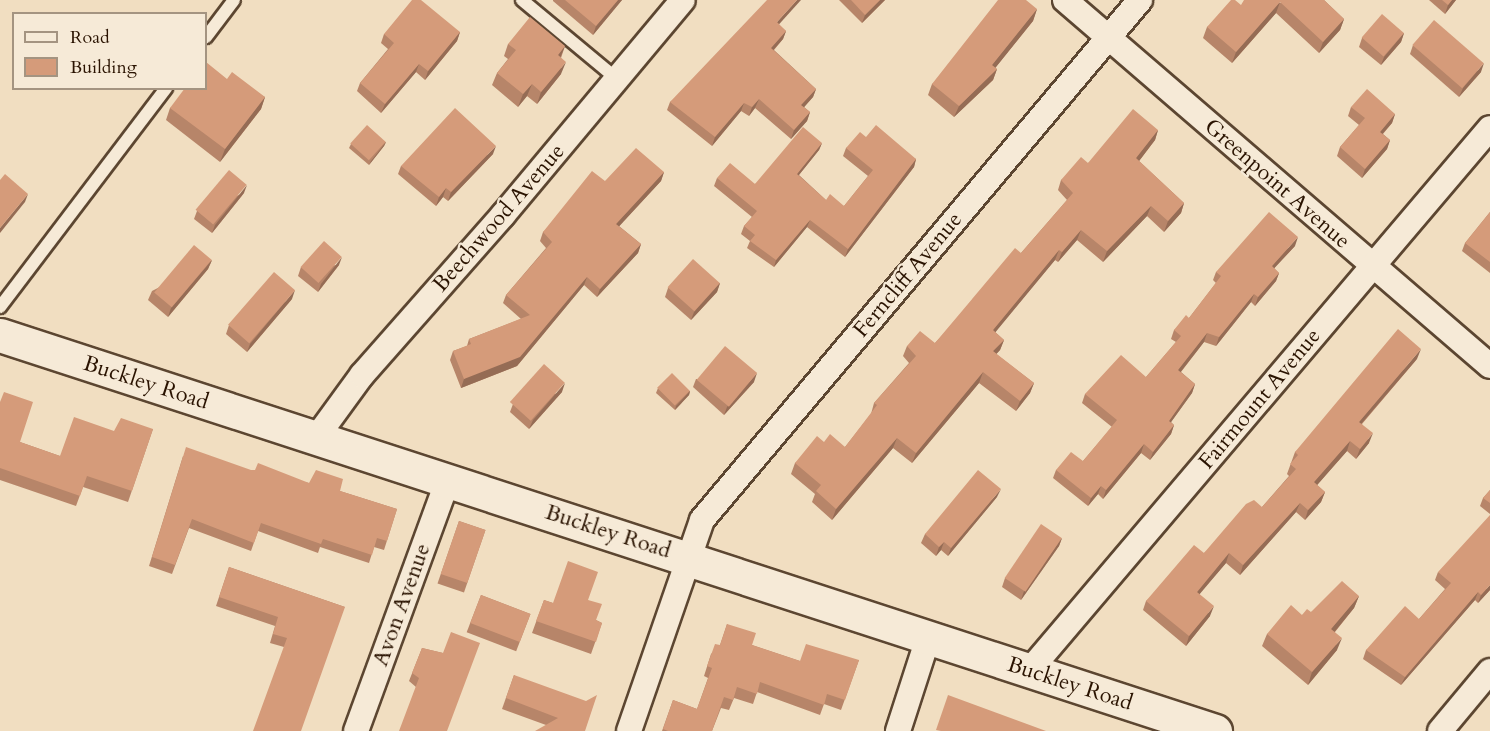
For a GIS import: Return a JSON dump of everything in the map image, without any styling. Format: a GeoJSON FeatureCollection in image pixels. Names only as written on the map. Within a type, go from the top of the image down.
{"type":"FeatureCollection","features":[{"type":"Feature","properties":{"kind":"street","name":"Beechwood Avenue"},"geometry":{"type":"LineString","coordinates":[[316,438],[362,375],[683,0]]}},
{"type":"Feature","properties":{"kind":"street","name":"Greenpoint Avenue"},"geometry":{"type":"LineString","coordinates":[[1065,0],[1490,366]]}},
{"type":"Feature","properties":{"kind":"street","name":"Ferncliff Avenue"},"geometry":{"type":"LineString","coordinates":[[628,731],[702,520],[1140,0]]}},
{"type":"Feature","properties":{"kind":"street","name":"Fairmount Avenue"},"geometry":{"type":"LineString","coordinates":[[1029,671],[1490,128]]}},
{"type":"Feature","properties":{"kind":"street","name":"Buckley Road"},"geometry":{"type":"LineString","coordinates":[[0,335],[688,558],[1029,671],[1177,725],[1215,731]]}},
{"type":"Feature","properties":{"kind":"street","name":"Avon Avenue"},"geometry":{"type":"LineString","coordinates":[[356,731],[448,480]]}},
{"type":"Feature","properties":{"kind":"street"},"geometry":{"type":"LineString","coordinates":[[898,731],[928,638]]}},
{"type":"Feature","properties":{"kind":"street"},"geometry":{"type":"LineString","coordinates":[[1440,731],[1490,671]]}},
{"type":"Feature","properties":{"kind":"lane"},"geometry":{"type":"LineString","coordinates":[[207,36],[234,0]]}},
{"type":"Feature","properties":{"kind":"lane"},"geometry":{"type":"LineString","coordinates":[[522,0],[617,79]]}},
{"type":"Feature","properties":{"kind":"lane"},"geometry":{"type":"LineString","coordinates":[[0,307],[164,90]]}},
{"type":"Feature","properties":{"kind":"building"},"geometry":{"type":"Polygon","coordinates":[[[412,0],[421,0],[460,32],[428,71],[419,64],[385,104],[360,83],[394,43],[384,34],[412,0]]]}},
{"type":"Feature","properties":{"kind":"building"},"geometry":{"type":"Polygon","coordinates":[[[565,0],[618,0],[596,26],[565,0]]]}},
{"type":"Feature","properties":{"kind":"building"},"geometry":{"type":"Polygon","coordinates":[[[767,0],[797,0],[777,22],[786,31],[771,48],[816,89],[801,105],[810,112],[794,130],[759,99],[752,107],[744,103],[715,137],[670,102],[767,0]]]}},
{"type":"Feature","properties":{"kind":"building"},"geometry":{"type":"Polygon","coordinates":[[[851,0],[880,0],[865,15],[851,0]]]}},
{"type":"Feature","properties":{"kind":"building"},"geometry":{"type":"Polygon","coordinates":[[[998,0],[1026,0],[1037,9],[992,65],[997,69],[959,106],[932,84],[998,0]]]}},
{"type":"Feature","properties":{"kind":"building"},"geometry":{"type":"Polygon","coordinates":[[[1231,0],[1241,5],[1244,0],[1324,0],[1344,19],[1323,42],[1280,2],[1236,52],[1207,27],[1231,0]]]}},
{"type":"Feature","properties":{"kind":"building"},"geometry":{"type":"Polygon","coordinates":[[[1442,0],[1452,0],[1448,5],[1442,0]]]}},
{"type":"Feature","properties":{"kind":"building"},"geometry":{"type":"Polygon","coordinates":[[[1382,14],[1404,33],[1384,56],[1362,37],[1382,14]]]}},
{"type":"Feature","properties":{"kind":"building"},"geometry":{"type":"Polygon","coordinates":[[[530,17],[565,46],[558,55],[566,62],[541,92],[532,84],[523,94],[497,73],[516,50],[508,44],[530,17]]]}},
{"type":"Feature","properties":{"kind":"building"},"geometry":{"type":"Polygon","coordinates":[[[1434,20],[1484,63],[1462,88],[1412,45],[1434,20]]]}},
{"type":"Feature","properties":{"kind":"building"},"geometry":{"type":"Polygon","coordinates":[[[207,63],[227,79],[232,72],[265,97],[225,149],[170,108],[184,90],[207,90],[207,63]]]}},
{"type":"Feature","properties":{"kind":"building"},"geometry":{"type":"Polygon","coordinates":[[[1367,89],[1395,114],[1380,132],[1390,140],[1365,169],[1340,147],[1365,118],[1351,107],[1367,89]]]}},
{"type":"Feature","properties":{"kind":"building"},"geometry":{"type":"Polygon","coordinates":[[[455,108],[496,146],[451,192],[446,188],[439,197],[401,166],[455,108]]]}},
{"type":"Feature","properties":{"kind":"building"},"geometry":{"type":"Polygon","coordinates":[[[1133,109],[1158,130],[1136,158],[1184,203],[1168,221],[1151,206],[1107,251],[1081,230],[1062,252],[1059,250],[993,330],[1004,340],[993,351],[1034,383],[1020,401],[983,372],[916,453],[897,438],[836,509],[816,491],[821,485],[795,463],[817,436],[824,442],[830,434],[845,447],[877,405],[874,403],[916,356],[907,346],[920,331],[935,343],[1015,248],[1021,253],[1073,193],[1061,180],[1081,157],[1088,163],[1133,109]]]}},
{"type":"Feature","properties":{"kind":"building"},"geometry":{"type":"Polygon","coordinates":[[[367,125],[386,142],[369,160],[350,144],[367,125]]]}},
{"type":"Feature","properties":{"kind":"building"},"geometry":{"type":"Polygon","coordinates":[[[876,125],[916,159],[848,249],[810,220],[776,260],[750,241],[755,235],[744,226],[757,211],[717,178],[730,163],[755,184],[803,127],[822,143],[797,174],[826,200],[830,194],[844,206],[873,170],[846,148],[860,132],[866,137],[876,125]]]}},
{"type":"Feature","properties":{"kind":"building"},"geometry":{"type":"Polygon","coordinates":[[[636,148],[664,172],[616,224],[641,244],[600,289],[587,277],[520,357],[464,379],[453,351],[471,344],[469,339],[530,315],[506,295],[552,242],[543,232],[592,171],[605,181],[636,148]]]}},
{"type":"Feature","properties":{"kind":"building"},"geometry":{"type":"Polygon","coordinates":[[[229,170],[247,185],[213,225],[196,210],[229,170]]]}},
{"type":"Feature","properties":{"kind":"building"},"geometry":{"type":"Polygon","coordinates":[[[5,174],[28,194],[0,228],[0,180],[5,174]]]}},
{"type":"Feature","properties":{"kind":"building"},"geometry":{"type":"Polygon","coordinates":[[[1269,212],[1298,237],[1272,266],[1279,273],[1258,297],[1254,294],[1219,337],[1207,333],[1178,370],[1195,384],[1169,421],[1174,425],[1153,452],[1144,444],[1106,490],[1101,486],[1091,498],[1056,470],[1071,452],[1083,461],[1117,420],[1085,394],[1121,355],[1146,377],[1181,336],[1174,330],[1186,315],[1189,318],[1221,276],[1216,272],[1269,212]]]}},
{"type":"Feature","properties":{"kind":"building"},"geometry":{"type":"Polygon","coordinates":[[[1490,212],[1490,262],[1465,243],[1490,212]]]}},
{"type":"Feature","properties":{"kind":"building"},"geometry":{"type":"Polygon","coordinates":[[[324,241],[342,257],[318,283],[301,267],[324,241]]]}},
{"type":"Feature","properties":{"kind":"building"},"geometry":{"type":"Polygon","coordinates":[[[194,245],[212,260],[172,307],[154,292],[194,245]]]}},
{"type":"Feature","properties":{"kind":"building"},"geometry":{"type":"Polygon","coordinates":[[[693,259],[720,283],[694,311],[668,287],[693,259]]]}},
{"type":"Feature","properties":{"kind":"building"},"geometry":{"type":"Polygon","coordinates":[[[274,272],[295,290],[249,343],[228,325],[274,272]]]}},
{"type":"Feature","properties":{"kind":"building"},"geometry":{"type":"Polygon","coordinates":[[[1398,329],[1421,349],[1359,422],[1373,433],[1360,449],[1350,441],[1314,482],[1325,492],[1308,510],[1300,503],[1243,565],[1229,553],[1197,592],[1214,606],[1189,636],[1146,601],[1194,545],[1204,553],[1246,504],[1254,500],[1262,507],[1296,469],[1290,464],[1298,455],[1295,452],[1398,329]]]}},
{"type":"Feature","properties":{"kind":"building"},"geometry":{"type":"Polygon","coordinates":[[[725,346],[757,373],[729,407],[697,380],[725,346]]]}},
{"type":"Feature","properties":{"kind":"building"},"geometry":{"type":"Polygon","coordinates":[[[544,364],[565,383],[531,421],[510,402],[544,364]]]}},
{"type":"Feature","properties":{"kind":"building"},"geometry":{"type":"Polygon","coordinates":[[[672,373],[690,391],[675,406],[657,388],[672,373]]]}},
{"type":"Feature","properties":{"kind":"building"},"geometry":{"type":"Polygon","coordinates":[[[4,392],[33,402],[20,442],[60,456],[74,417],[114,431],[121,418],[153,429],[132,491],[87,476],[80,496],[0,468],[0,402],[4,392]]]}},
{"type":"Feature","properties":{"kind":"building"},"geometry":{"type":"Polygon","coordinates":[[[186,447],[251,470],[255,470],[258,463],[309,483],[316,470],[343,479],[340,491],[397,509],[387,541],[377,538],[372,555],[323,539],[321,544],[261,523],[254,543],[192,519],[175,565],[152,557],[186,447]]]}},
{"type":"Feature","properties":{"kind":"building"},"geometry":{"type":"Polygon","coordinates":[[[978,470],[1001,489],[951,548],[944,542],[939,547],[925,534],[978,470]]]}},
{"type":"Feature","properties":{"kind":"building"},"geometry":{"type":"Polygon","coordinates":[[[1490,490],[1490,503],[1483,498],[1490,490]]]}},
{"type":"Feature","properties":{"kind":"building"},"geometry":{"type":"Polygon","coordinates":[[[1490,515],[1490,585],[1481,595],[1478,592],[1405,677],[1366,650],[1405,606],[1419,619],[1451,583],[1438,572],[1490,515]]]}},
{"type":"Feature","properties":{"kind":"building"},"geometry":{"type":"Polygon","coordinates":[[[459,521],[485,530],[467,583],[441,574],[459,521]]]}},
{"type":"Feature","properties":{"kind":"building"},"geometry":{"type":"Polygon","coordinates":[[[1041,524],[1062,538],[1025,592],[1005,578],[1041,524]]]}},
{"type":"Feature","properties":{"kind":"building"},"geometry":{"type":"Polygon","coordinates":[[[568,561],[598,572],[588,600],[602,604],[596,620],[602,623],[596,642],[536,621],[544,600],[553,603],[568,561]]]}},
{"type":"Feature","properties":{"kind":"building"},"geometry":{"type":"Polygon","coordinates":[[[229,567],[345,607],[301,731],[253,731],[287,638],[273,634],[278,617],[219,597],[229,567]]]}},
{"type":"Feature","properties":{"kind":"building"},"geometry":{"type":"Polygon","coordinates":[[[1342,581],[1359,596],[1331,629],[1342,638],[1312,672],[1267,634],[1291,605],[1302,615],[1307,609],[1311,612],[1342,581]]]}},
{"type":"Feature","properties":{"kind":"building"},"geometry":{"type":"Polygon","coordinates":[[[481,595],[530,614],[520,642],[470,623],[481,595]]]}},
{"type":"Feature","properties":{"kind":"building"},"geometry":{"type":"Polygon","coordinates":[[[727,624],[756,633],[752,645],[800,661],[806,644],[859,660],[845,700],[827,694],[824,705],[760,682],[757,694],[737,687],[733,700],[724,697],[712,731],[663,729],[673,700],[697,709],[712,668],[707,666],[715,644],[720,645],[727,624]]]}},
{"type":"Feature","properties":{"kind":"building"},"geometry":{"type":"Polygon","coordinates":[[[451,632],[480,643],[447,731],[399,731],[419,678],[412,673],[422,648],[443,653],[451,632]]]}},
{"type":"Feature","properties":{"kind":"building"},"geometry":{"type":"Polygon","coordinates":[[[514,675],[586,701],[597,695],[585,731],[535,731],[558,718],[506,698],[514,675]]]}},
{"type":"Feature","properties":{"kind":"building"},"geometry":{"type":"Polygon","coordinates":[[[948,695],[1046,731],[936,730],[948,695]]]}}]}
